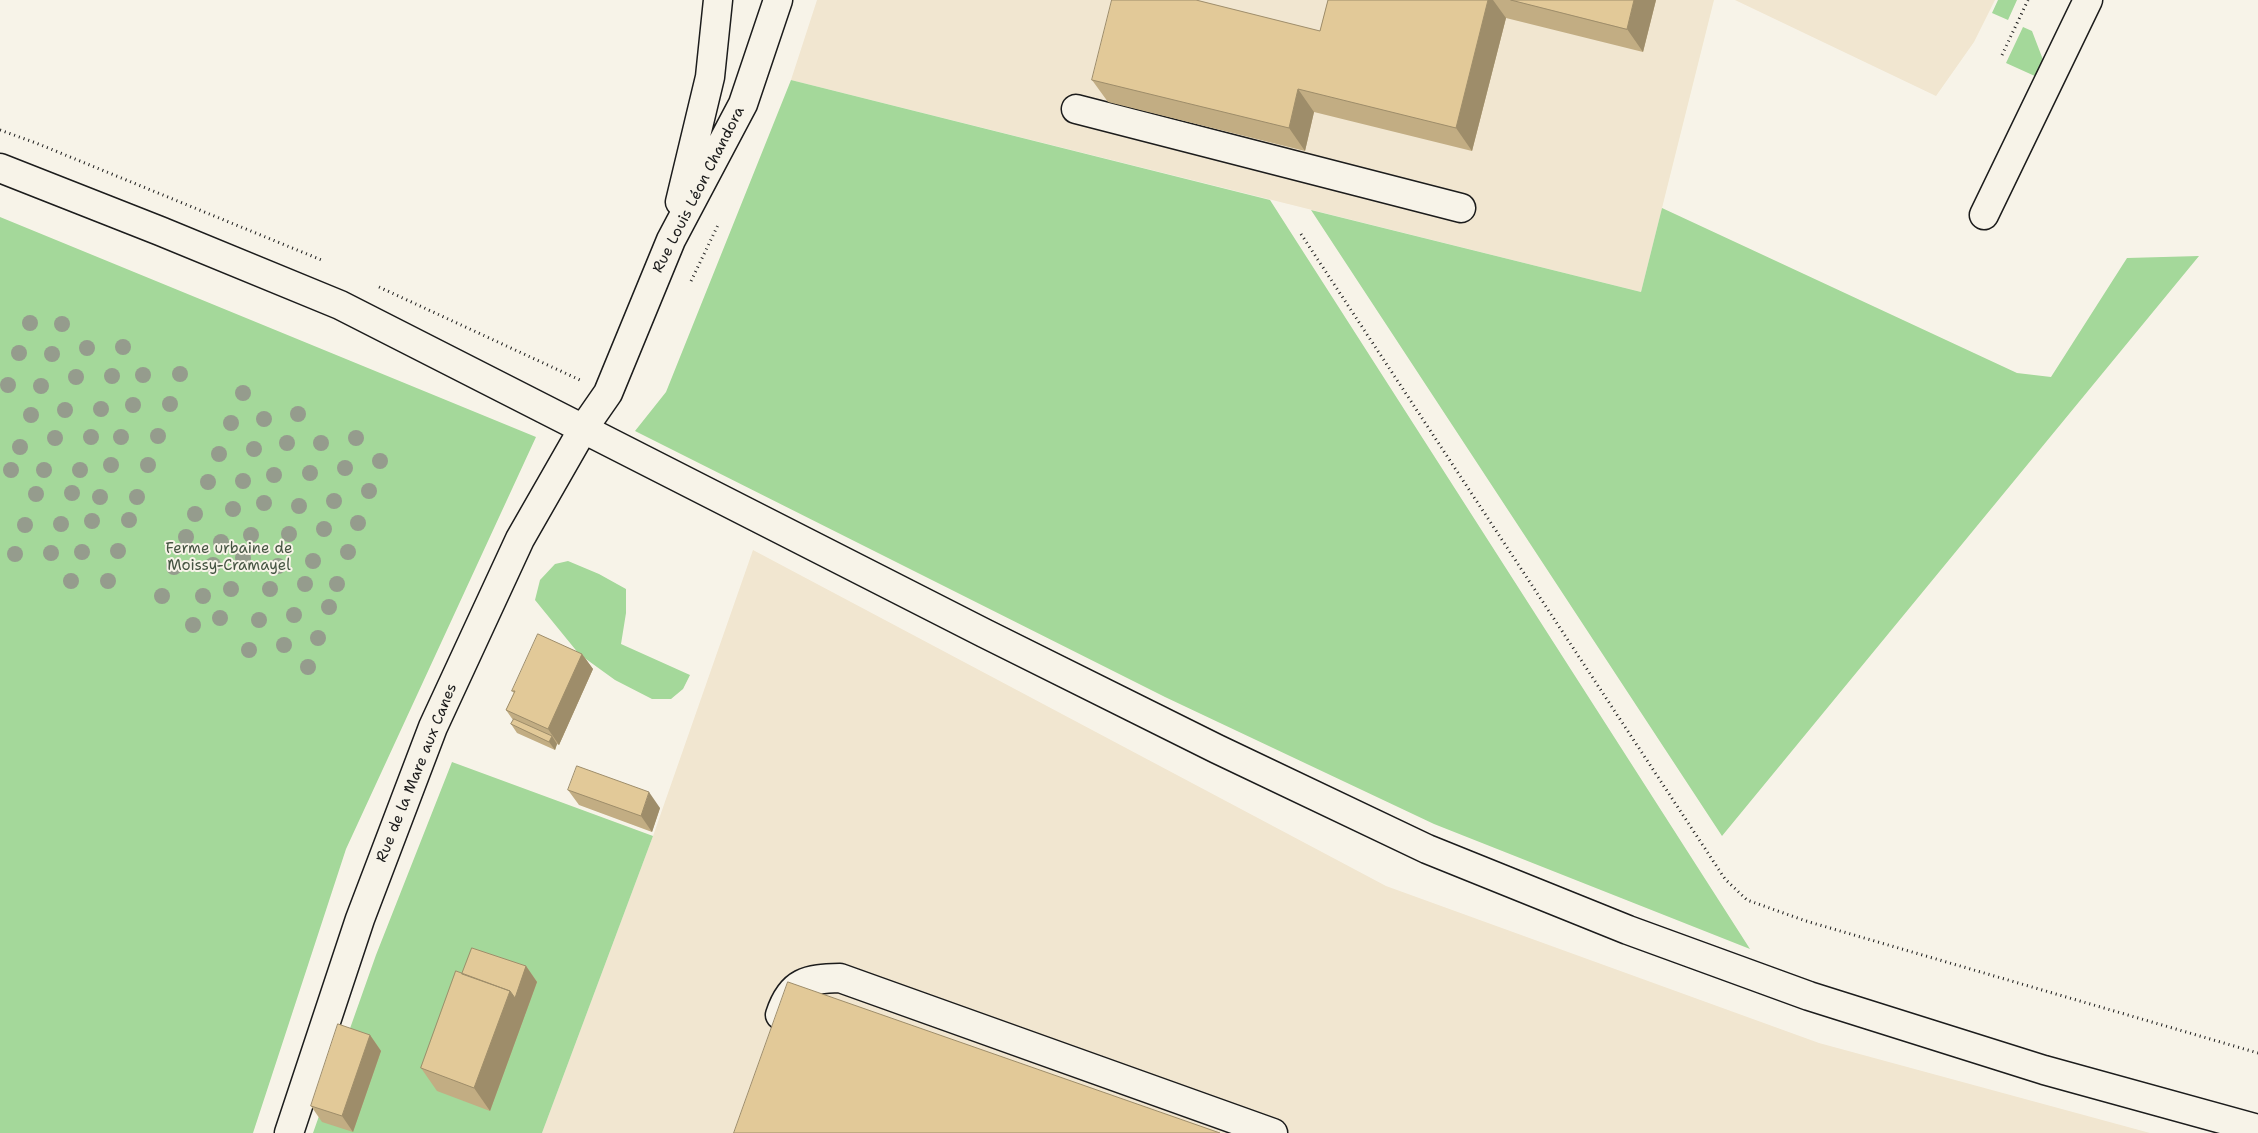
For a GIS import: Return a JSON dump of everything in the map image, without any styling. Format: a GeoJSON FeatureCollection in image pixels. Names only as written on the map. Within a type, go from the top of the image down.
{"type":"FeatureCollection","features":[{"type":"Feature","properties":{"kind":"street"},"geometry":{"type":"LineString","coordinates":[[671,240],[710,77],[718,0]]}},
{"type":"Feature","properties":{"kind":"street","name":"Rue Louis Léon Chandora"},"geometry":{"type":"LineString","coordinates":[[583,429],[608,393],[671,240],[743,104],[778,0]]}},
{"type":"Feature","properties":{"kind":"street"},"geometry":{"type":"LineString","coordinates":[[1984,215],[2088,0]]}},
{"type":"Feature","properties":{"kind":"street"},"geometry":{"type":"LineString","coordinates":[[1076,109],[1461,208]]}},
{"type":"Feature","properties":{"kind":"street"},"geometry":{"type":"LineString","coordinates":[[0,168],[160,230],[340,306],[1053,668],[1427,849],[1628,930],[1809,996],[2044,1070],[2258,1129]]}},
{"type":"Feature","properties":{"kind":"street","name":"Rue de la Mare aux Canes"},"geometry":{"type":"LineString","coordinates":[[289,1133],[360,918],[433,727],[520,539],[583,429]]}},
{"type":"Feature","properties":{"kind":"street"},"geometry":{"type":"LineString","coordinates":[[770,1043],[786,998],[797,987],[815,979],[840,978],[1273,1133]]}},
{"type":"Feature","properties":{"kind":"path"},"geometry":{"type":"LineString","coordinates":[[2002,55],[2028,0]]}},
{"type":"Feature","properties":{"kind":"path"},"geometry":{"type":"LineString","coordinates":[[1301,234],[1725,879],[1747,900],[1806,922],[2258,1053]]}},
{"type":"Feature","properties":{"kind":"shaded area"},"geometry":{"type":"Polygon","coordinates":[[[817,0],[1714,0],[1641,292],[791,80],[817,0]]]}},
{"type":"Feature","properties":{"kind":"shaded area"},"geometry":{"type":"Polygon","coordinates":[[[1735,0],[1995,0],[1974,42],[1936,96],[1735,0]]]}},
{"type":"Feature","properties":{"kind":"shaded area"},"geometry":{"type":"Polygon","coordinates":[[[753,550],[1386,886],[1819,1043],[2150,1133],[542,1133],[653,836],[753,550]]]}},
{"type":"Feature","properties":{"kind":"green space"},"geometry":{"type":"Polygon","coordinates":[[[1998,0],[2017,0],[2008,20],[1992,13],[1998,0]]]}},
{"type":"Feature","properties":{"kind":"green space"},"geometry":{"type":"Polygon","coordinates":[[[2023,27],[2032,31],[2045,65],[2037,77],[2006,63],[2023,27]]]}},
{"type":"Feature","properties":{"kind":"green space"},"geometry":{"type":"Polygon","coordinates":[[[791,80],[1270,200],[1750,949],[1434,824],[1165,697],[635,431],[666,392],[791,80]]]}},
{"type":"Feature","properties":{"kind":"green space"},"geometry":{"type":"Polygon","coordinates":[[[1662,208],[2017,373],[2051,377],[2127,258],[2199,256],[1722,836],[1311,210],[1641,292],[1662,208]]]}},
{"type":"Feature","properties":{"kind":"green space","name":"Ferme urbaine de Moissy-Cramayel"},"geometry":{"type":"Polygon","coordinates":[[[0,217],[536,437],[346,849],[253,1133],[0,1133],[0,217]]]}},
{"type":"Feature","properties":{"kind":"green space"},"geometry":{"type":"Polygon","coordinates":[[[568,561],[599,574],[626,589],[626,613],[621,644],[690,675],[683,689],[671,699],[652,699],[615,680],[579,654],[535,600],[540,580],[555,564],[568,561]]]}},
{"type":"Feature","properties":{"kind":"green space"},"geometry":{"type":"Polygon","coordinates":[[[452,762],[653,836],[542,1133],[313,1133],[376,955],[452,762]]]}},
{"type":"Feature","properties":{"kind":"building"},"geometry":{"type":"Polygon","coordinates":[[[1112,0],[1196,0],[1320,31],[1328,0],[1488,0],[1456,128],[1298,89],[1289,128],[1092,80],[1112,0]]]}},
{"type":"Feature","properties":{"kind":"building"},"geometry":{"type":"Polygon","coordinates":[[[1511,0],[1634,0],[1627,29],[1511,0]]]}},
{"type":"Feature","properties":{"kind":"building"},"geometry":{"type":"Polygon","coordinates":[[[538,634],[582,654],[548,729],[506,710],[515,691],[512,691],[538,634]]]}},
{"type":"Feature","properties":{"kind":"building"},"geometry":{"type":"Polygon","coordinates":[[[514,719],[552,736],[549,742],[511,724],[514,719]]]}},
{"type":"Feature","properties":{"kind":"building"},"geometry":{"type":"Polygon","coordinates":[[[577,766],[649,792],[641,816],[568,790],[577,766]]]}},
{"type":"Feature","properties":{"kind":"building"},"geometry":{"type":"Polygon","coordinates":[[[472,948],[526,966],[515,998],[510,991],[462,974],[472,948]]]}},
{"type":"Feature","properties":{"kind":"building"},"geometry":{"type":"Polygon","coordinates":[[[456,971],[510,991],[474,1088],[421,1068],[456,971]]]}},
{"type":"Feature","properties":{"kind":"building"},"geometry":{"type":"Polygon","coordinates":[[[788,982],[1220,1133],[734,1133],[788,982]]]}},
{"type":"Feature","properties":{"kind":"building"},"geometry":{"type":"Polygon","coordinates":[[[338,1024],[370,1035],[342,1116],[311,1106],[338,1024]]]}}]}
